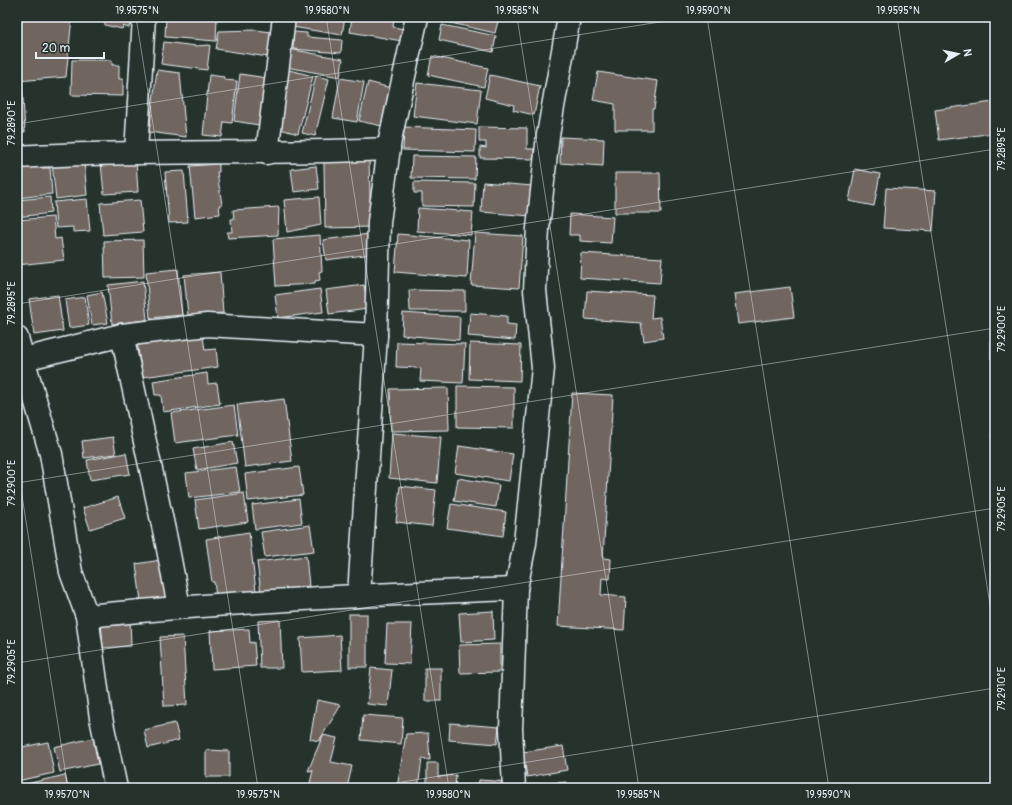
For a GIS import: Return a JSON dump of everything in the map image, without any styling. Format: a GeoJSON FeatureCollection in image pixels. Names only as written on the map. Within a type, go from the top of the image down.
{"type":"FeatureCollection","features":[{"type":"Feature","properties":{"kind":"street"},"geometry":{"type":"LineString","coordinates":[[136,153],[144,17]]}},
{"type":"Feature","properties":{"kind":"street"},"geometry":{"type":"LineString","coordinates":[[267,153],[284,17]]}},
{"type":"Feature","properties":{"kind":"street"},"geometry":{"type":"LineString","coordinates":[[359,595],[376,335],[379,222],[389,149],[417,17]]}},
{"type":"Feature","properties":{"kind":"street"},"geometry":{"type":"LineString","coordinates":[[514,788],[511,730],[516,589],[525,543],[543,368],[535,290],[538,228],[548,135],[569,17]]}},
{"type":"Feature","properties":{"kind":"street"},"geometry":{"type":"LineString","coordinates":[[17,157],[74,153],[267,153],[389,149]]}},
{"type":"Feature","properties":{"kind":"street"},"geometry":{"type":"LineString","coordinates":[[24,359],[122,335],[207,325],[376,335]]}},
{"type":"Feature","properties":{"kind":"street"},"geometry":{"type":"LineString","coordinates":[[122,335],[179,607]]}},
{"type":"Feature","properties":{"kind":"street"},"geometry":{"type":"LineString","coordinates":[[17,338],[52,454],[71,572],[87,616],[101,718],[116,788]]}},
{"type":"Feature","properties":{"kind":"street"},"geometry":{"type":"LineString","coordinates":[[87,616],[179,607],[359,595],[516,589]]}},
{"type":"Feature","properties":{"kind":"building"},"geometry":{"type":"Polygon","coordinates":[[[17,17],[72,17],[66,77],[17,81],[17,17]]]}},
{"type":"Feature","properties":{"kind":"building"},"geometry":{"type":"Polygon","coordinates":[[[90,17],[131,17],[129,28],[123,26],[122,29],[105,25],[104,19],[89,21],[90,17]]]}},
{"type":"Feature","properties":{"kind":"building"},"geometry":{"type":"Polygon","coordinates":[[[166,17],[217,17],[216,41],[165,37],[166,17]]]}},
{"type":"Feature","properties":{"kind":"building"},"geometry":{"type":"Polygon","coordinates":[[[294,17],[345,17],[342,35],[292,27],[294,17]]]}},
{"type":"Feature","properties":{"kind":"building"},"geometry":{"type":"Polygon","coordinates":[[[352,17],[394,17],[393,27],[404,29],[402,41],[350,32],[352,17]]]}},
{"type":"Feature","properties":{"kind":"building"},"geometry":{"type":"Polygon","coordinates":[[[442,17],[499,17],[495,33],[442,21],[442,17]]]}},
{"type":"Feature","properties":{"kind":"building"},"geometry":{"type":"Polygon","coordinates":[[[442,25],[496,36],[493,52],[439,40],[442,25]]]}},
{"type":"Feature","properties":{"kind":"building"},"geometry":{"type":"Polygon","coordinates":[[[256,30],[271,32],[268,57],[216,49],[219,31],[256,30]]]}},
{"type":"Feature","properties":{"kind":"building"},"geometry":{"type":"Polygon","coordinates":[[[294,32],[307,33],[307,37],[342,40],[341,53],[293,49],[294,32]]]}},
{"type":"Feature","properties":{"kind":"building"},"geometry":{"type":"Polygon","coordinates":[[[164,42],[196,46],[210,45],[207,70],[161,64],[164,42]]]}},
{"type":"Feature","properties":{"kind":"building"},"geometry":{"type":"Polygon","coordinates":[[[289,49],[343,59],[340,77],[286,67],[289,49]]]}},
{"type":"Feature","properties":{"kind":"building"},"geometry":{"type":"Polygon","coordinates":[[[432,56],[488,68],[484,87],[428,75],[432,56]]]}},
{"type":"Feature","properties":{"kind":"building"},"geometry":{"type":"Polygon","coordinates":[[[72,60],[112,60],[112,65],[119,65],[119,79],[123,79],[123,96],[71,95],[72,60]]]}},
{"type":"Feature","properties":{"kind":"building"},"geometry":{"type":"Polygon","coordinates":[[[157,70],[180,73],[186,137],[149,132],[157,70]]]}},
{"type":"Feature","properties":{"kind":"building"},"geometry":{"type":"Polygon","coordinates":[[[289,70],[313,76],[298,134],[273,127],[289,70]]]}},
{"type":"Feature","properties":{"kind":"building"},"geometry":{"type":"Polygon","coordinates":[[[598,72],[658,81],[654,109],[652,109],[652,130],[615,130],[615,104],[593,100],[598,72]]]}},
{"type":"Feature","properties":{"kind":"building"},"geometry":{"type":"Polygon","coordinates":[[[240,74],[267,78],[259,125],[234,121],[240,74]]]}},
{"type":"Feature","properties":{"kind":"building"},"geometry":{"type":"Polygon","coordinates":[[[209,75],[224,77],[224,80],[237,81],[232,123],[224,122],[222,137],[203,135],[209,75]]]}},
{"type":"Feature","properties":{"kind":"building"},"geometry":{"type":"Polygon","coordinates":[[[490,75],[540,86],[534,115],[513,110],[514,105],[485,98],[490,75]]]}},
{"type":"Feature","properties":{"kind":"building"},"geometry":{"type":"Polygon","coordinates":[[[316,76],[329,79],[315,136],[302,133],[316,76]]]}},
{"type":"Feature","properties":{"kind":"building"},"geometry":{"type":"Polygon","coordinates":[[[340,78],[364,82],[357,122],[333,118],[340,78]]]}},
{"type":"Feature","properties":{"kind":"building"},"geometry":{"type":"Polygon","coordinates":[[[368,82],[391,88],[382,126],[359,121],[368,82]]]}},
{"type":"Feature","properties":{"kind":"building"},"geometry":{"type":"Polygon","coordinates":[[[17,83],[22,83],[25,132],[17,132],[17,83]]]}},
{"type":"Feature","properties":{"kind":"building"},"geometry":{"type":"Polygon","coordinates":[[[417,83],[481,90],[477,124],[413,116],[417,83]]]}},
{"type":"Feature","properties":{"kind":"building"},"geometry":{"type":"Polygon","coordinates":[[[993,102],[995,133],[939,140],[935,110],[993,102]]]}},
{"type":"Feature","properties":{"kind":"building"},"geometry":{"type":"Polygon","coordinates":[[[404,127],[476,130],[475,152],[403,150],[404,127]]]}},
{"type":"Feature","properties":{"kind":"building"},"geometry":{"type":"Polygon","coordinates":[[[479,127],[527,128],[527,149],[534,149],[534,159],[480,158],[480,147],[486,148],[486,142],[479,142],[479,127]]]}},
{"type":"Feature","properties":{"kind":"building"},"geometry":{"type":"Polygon","coordinates":[[[561,137],[604,139],[603,166],[560,163],[561,137]]]}},
{"type":"Feature","properties":{"kind":"building"},"geometry":{"type":"Polygon","coordinates":[[[412,156],[476,157],[475,179],[411,178],[412,156]]]}},
{"type":"Feature","properties":{"kind":"building"},"geometry":{"type":"Polygon","coordinates":[[[136,160],[138,192],[104,194],[101,163],[136,160]]]}},
{"type":"Feature","properties":{"kind":"building"},"geometry":{"type":"Polygon","coordinates":[[[84,161],[87,195],[56,199],[52,164],[84,161]]]}},
{"type":"Feature","properties":{"kind":"building"},"geometry":{"type":"Polygon","coordinates":[[[369,161],[371,227],[325,228],[324,162],[369,161]]]}},
{"type":"Feature","properties":{"kind":"building"},"geometry":{"type":"Polygon","coordinates":[[[17,162],[39,162],[39,168],[50,168],[52,194],[17,198],[17,162]]]}},
{"type":"Feature","properties":{"kind":"building"},"geometry":{"type":"Polygon","coordinates":[[[219,164],[219,172],[217,172],[222,205],[219,205],[220,214],[195,217],[190,166],[219,164]]]}},
{"type":"Feature","properties":{"kind":"building"},"geometry":{"type":"Polygon","coordinates":[[[316,166],[319,189],[294,192],[291,169],[316,166]]]}},
{"type":"Feature","properties":{"kind":"building"},"geometry":{"type":"Polygon","coordinates":[[[855,169],[880,174],[874,206],[849,201],[855,169]]]}},
{"type":"Feature","properties":{"kind":"building"},"geometry":{"type":"Polygon","coordinates":[[[184,171],[188,222],[169,223],[165,172],[184,171]]]}},
{"type":"Feature","properties":{"kind":"building"},"geometry":{"type":"Polygon","coordinates":[[[615,173],[660,173],[661,213],[615,213],[615,173]]]}},
{"type":"Feature","properties":{"kind":"building"},"geometry":{"type":"Polygon","coordinates":[[[414,182],[475,183],[474,207],[422,206],[422,193],[414,193],[414,182]]]}},
{"type":"Feature","properties":{"kind":"building"},"geometry":{"type":"Polygon","coordinates":[[[483,182],[533,186],[531,216],[481,212],[483,182]]]}},
{"type":"Feature","properties":{"kind":"building"},"geometry":{"type":"Polygon","coordinates":[[[886,188],[936,191],[933,231],[883,228],[886,188]]]}},
{"type":"Feature","properties":{"kind":"building"},"geometry":{"type":"Polygon","coordinates":[[[50,197],[51,213],[17,217],[17,200],[50,197]]]}},
{"type":"Feature","properties":{"kind":"building"},"geometry":{"type":"Polygon","coordinates":[[[319,197],[321,225],[287,232],[284,200],[319,197]]]}},
{"type":"Feature","properties":{"kind":"building"},"geometry":{"type":"Polygon","coordinates":[[[87,199],[90,231],[73,232],[73,227],[56,228],[54,202],[87,199]]]}},
{"type":"Feature","properties":{"kind":"building"},"geometry":{"type":"Polygon","coordinates":[[[140,200],[143,232],[103,235],[100,203],[140,200]]]}},
{"type":"Feature","properties":{"kind":"building"},"geometry":{"type":"Polygon","coordinates":[[[279,207],[278,235],[228,238],[227,232],[232,232],[231,219],[234,219],[233,210],[279,207]]]}},
{"type":"Feature","properties":{"kind":"building"},"geometry":{"type":"Polygon","coordinates":[[[418,208],[473,212],[471,235],[417,231],[418,208]]]}},
{"type":"Feature","properties":{"kind":"building"},"geometry":{"type":"Polygon","coordinates":[[[570,214],[613,217],[611,243],[580,241],[580,235],[569,235],[570,214]]]}},
{"type":"Feature","properties":{"kind":"building"},"geometry":{"type":"Polygon","coordinates":[[[53,217],[55,239],[61,238],[64,260],[17,265],[17,220],[53,217]]]}},
{"type":"Feature","properties":{"kind":"building"},"geometry":{"type":"Polygon","coordinates":[[[475,233],[523,236],[519,288],[471,285],[475,233]]]}},
{"type":"Feature","properties":{"kind":"building"},"geometry":{"type":"Polygon","coordinates":[[[369,234],[372,254],[326,260],[323,240],[369,234]]]}},
{"type":"Feature","properties":{"kind":"building"},"geometry":{"type":"Polygon","coordinates":[[[398,234],[469,240],[467,278],[395,272],[398,234]]]}},
{"type":"Feature","properties":{"kind":"building"},"geometry":{"type":"Polygon","coordinates":[[[320,235],[322,271],[319,272],[320,280],[315,281],[315,284],[276,286],[273,239],[320,235]]]}},
{"type":"Feature","properties":{"kind":"building"},"geometry":{"type":"Polygon","coordinates":[[[143,240],[144,277],[105,278],[104,241],[143,240]]]}},
{"type":"Feature","properties":{"kind":"building"},"geometry":{"type":"Polygon","coordinates":[[[581,253],[662,258],[660,283],[580,278],[581,253]]]}},
{"type":"Feature","properties":{"kind":"building"},"geometry":{"type":"Polygon","coordinates":[[[992,260],[995,260],[995,359],[991,359],[992,260]]]}},
{"type":"Feature","properties":{"kind":"building"},"geometry":{"type":"Polygon","coordinates":[[[178,269],[182,315],[150,318],[146,272],[178,269]]]}},
{"type":"Feature","properties":{"kind":"building"},"geometry":{"type":"Polygon","coordinates":[[[220,272],[223,313],[188,315],[184,275],[220,272]]]}},
{"type":"Feature","properties":{"kind":"building"},"geometry":{"type":"Polygon","coordinates":[[[143,281],[147,320],[112,324],[108,285],[143,281]]]}},
{"type":"Feature","properties":{"kind":"building"},"geometry":{"type":"Polygon","coordinates":[[[364,285],[368,309],[329,314],[326,290],[364,285]]]}},
{"type":"Feature","properties":{"kind":"building"},"geometry":{"type":"Polygon","coordinates":[[[790,287],[794,317],[738,324],[734,294],[790,287]]]}},
{"type":"Feature","properties":{"kind":"building"},"geometry":{"type":"Polygon","coordinates":[[[320,289],[323,312],[278,318],[275,295],[320,289]]]}},
{"type":"Feature","properties":{"kind":"building"},"geometry":{"type":"Polygon","coordinates":[[[409,290],[465,291],[465,311],[410,311],[409,290]]]}},
{"type":"Feature","properties":{"kind":"building"},"geometry":{"type":"Polygon","coordinates":[[[587,291],[653,295],[651,318],[660,317],[663,338],[644,341],[641,323],[585,319],[587,291]]]}},
{"type":"Feature","properties":{"kind":"building"},"geometry":{"type":"Polygon","coordinates":[[[102,292],[108,323],[92,325],[87,295],[102,292]]]}},
{"type":"Feature","properties":{"kind":"building"},"geometry":{"type":"Polygon","coordinates":[[[58,295],[63,331],[34,335],[29,299],[58,295]]]}},
{"type":"Feature","properties":{"kind":"building"},"geometry":{"type":"Polygon","coordinates":[[[85,297],[89,325],[69,328],[65,300],[85,297]]]}},
{"type":"Feature","properties":{"kind":"building"},"geometry":{"type":"Polygon","coordinates":[[[403,313],[460,317],[459,340],[402,335],[403,313]]]}},
{"type":"Feature","properties":{"kind":"building"},"geometry":{"type":"Polygon","coordinates":[[[470,313],[507,316],[507,324],[516,325],[515,340],[468,336],[470,313]]]}},
{"type":"Feature","properties":{"kind":"building"},"geometry":{"type":"Polygon","coordinates":[[[202,330],[205,350],[216,349],[218,367],[142,377],[137,341],[202,330]]]}},
{"type":"Feature","properties":{"kind":"building"},"geometry":{"type":"Polygon","coordinates":[[[397,342],[465,344],[463,383],[420,381],[421,368],[396,367],[397,342]]]}},
{"type":"Feature","properties":{"kind":"building"},"geometry":{"type":"Polygon","coordinates":[[[470,343],[521,345],[520,381],[469,379],[470,343]]]}},
{"type":"Feature","properties":{"kind":"building"},"geometry":{"type":"Polygon","coordinates":[[[207,373],[208,384],[217,383],[220,404],[163,412],[161,395],[155,395],[153,381],[207,373]]]}},
{"type":"Feature","properties":{"kind":"building"},"geometry":{"type":"Polygon","coordinates":[[[994,378],[995,451],[992,451],[994,378]]]}},
{"type":"Feature","properties":{"kind":"building"},"geometry":{"type":"Polygon","coordinates":[[[457,386],[514,387],[514,428],[457,427],[457,386]]]}},
{"type":"Feature","properties":{"kind":"building"},"geometry":{"type":"Polygon","coordinates":[[[448,388],[449,430],[391,431],[390,389],[448,388]]]}},
{"type":"Feature","properties":{"kind":"building"},"geometry":{"type":"Polygon","coordinates":[[[572,393],[613,395],[603,558],[611,559],[610,579],[602,578],[601,595],[626,597],[624,630],[558,626],[572,393]]]}},
{"type":"Feature","properties":{"kind":"building"},"geometry":{"type":"Polygon","coordinates":[[[284,399],[292,461],[245,467],[237,405],[284,399]]]}},
{"type":"Feature","properties":{"kind":"building"},"geometry":{"type":"Polygon","coordinates":[[[234,405],[238,435],[175,443],[171,413],[234,405]]]}},
{"type":"Feature","properties":{"kind":"building"},"geometry":{"type":"Polygon","coordinates":[[[392,433],[441,437],[437,483],[389,478],[392,433]]]}},
{"type":"Feature","properties":{"kind":"building"},"geometry":{"type":"Polygon","coordinates":[[[113,437],[116,454],[84,458],[82,441],[113,437]]]}},
{"type":"Feature","properties":{"kind":"building"},"geometry":{"type":"Polygon","coordinates":[[[233,442],[237,463],[197,470],[193,449],[233,442]]]}},
{"type":"Feature","properties":{"kind":"building"},"geometry":{"type":"Polygon","coordinates":[[[459,446],[513,454],[509,481],[455,473],[459,446]]]}},
{"type":"Feature","properties":{"kind":"building"},"geometry":{"type":"Polygon","coordinates":[[[126,453],[130,474],[90,480],[87,460],[126,453]]]}},
{"type":"Feature","properties":{"kind":"building"},"geometry":{"type":"Polygon","coordinates":[[[236,467],[240,492],[189,498],[186,473],[236,467]]]}},
{"type":"Feature","properties":{"kind":"building"},"geometry":{"type":"Polygon","coordinates":[[[299,467],[303,495],[248,501],[245,474],[299,467]]]}},
{"type":"Feature","properties":{"kind":"building"},"geometry":{"type":"Polygon","coordinates":[[[458,478],[499,485],[496,507],[454,501],[458,478]]]}},
{"type":"Feature","properties":{"kind":"building"},"geometry":{"type":"Polygon","coordinates":[[[400,486],[436,490],[432,526],[396,522],[400,486]]]}},
{"type":"Feature","properties":{"kind":"building"},"geometry":{"type":"Polygon","coordinates":[[[244,493],[248,522],[199,529],[195,500],[244,493]]]}},
{"type":"Feature","properties":{"kind":"building"},"geometry":{"type":"Polygon","coordinates":[[[118,497],[125,518],[90,529],[83,508],[118,497]]]}},
{"type":"Feature","properties":{"kind":"building"},"geometry":{"type":"Polygon","coordinates":[[[299,499],[302,523],[255,529],[252,505],[299,499]]]}},
{"type":"Feature","properties":{"kind":"building"},"geometry":{"type":"Polygon","coordinates":[[[451,504],[506,512],[503,536],[447,528],[451,504]]]}},
{"type":"Feature","properties":{"kind":"building"},"geometry":{"type":"Polygon","coordinates":[[[310,525],[314,551],[265,557],[261,532],[310,525]]]}},
{"type":"Feature","properties":{"kind":"building"},"geometry":{"type":"Polygon","coordinates":[[[249,532],[256,591],[216,596],[214,582],[212,582],[206,539],[249,532]]]}},
{"type":"Feature","properties":{"kind":"building"},"geometry":{"type":"Polygon","coordinates":[[[306,556],[309,586],[261,593],[257,562],[306,556]]]}},
{"type":"Feature","properties":{"kind":"building"},"geometry":{"type":"Polygon","coordinates":[[[161,560],[166,598],[141,601],[136,564],[161,560]]]}},
{"type":"Feature","properties":{"kind":"building"},"geometry":{"type":"Polygon","coordinates":[[[493,611],[494,640],[461,642],[459,613],[493,611]]]}},
{"type":"Feature","properties":{"kind":"building"},"geometry":{"type":"Polygon","coordinates":[[[349,614],[367,614],[367,667],[349,667],[349,614]]]}},
{"type":"Feature","properties":{"kind":"building"},"geometry":{"type":"Polygon","coordinates":[[[130,619],[131,646],[103,648],[101,620],[130,619]]]}},
{"type":"Feature","properties":{"kind":"building"},"geometry":{"type":"Polygon","coordinates":[[[280,620],[282,668],[260,668],[258,621],[280,620]]]}},
{"type":"Feature","properties":{"kind":"building"},"geometry":{"type":"Polygon","coordinates":[[[387,624],[412,624],[410,664],[385,663],[387,624]]]}},
{"type":"Feature","properties":{"kind":"building"},"geometry":{"type":"Polygon","coordinates":[[[249,629],[250,643],[254,642],[256,666],[212,669],[210,631],[249,629]]]}},
{"type":"Feature","properties":{"kind":"building"},"geometry":{"type":"Polygon","coordinates":[[[340,635],[342,670],[302,672],[300,638],[340,635]]]}},
{"type":"Feature","properties":{"kind":"building"},"geometry":{"type":"Polygon","coordinates":[[[183,636],[187,705],[164,706],[160,637],[183,636]]]}},
{"type":"Feature","properties":{"kind":"building"},"geometry":{"type":"Polygon","coordinates":[[[500,644],[500,672],[460,673],[459,645],[500,644]]]}},
{"type":"Feature","properties":{"kind":"building"},"geometry":{"type":"Polygon","coordinates":[[[371,668],[392,670],[388,706],[367,704],[371,668]]]}},
{"type":"Feature","properties":{"kind":"building"},"geometry":{"type":"Polygon","coordinates":[[[425,668],[441,668],[441,701],[425,701],[425,668]]]}},
{"type":"Feature","properties":{"kind":"building"},"geometry":{"type":"Polygon","coordinates":[[[317,700],[341,705],[319,741],[310,739],[317,700]]]}},
{"type":"Feature","properties":{"kind":"building"},"geometry":{"type":"Polygon","coordinates":[[[363,715],[403,718],[401,744],[361,740],[363,715]]]}},
{"type":"Feature","properties":{"kind":"building"},"geometry":{"type":"Polygon","coordinates":[[[175,723],[179,740],[148,748],[144,730],[175,723]]]}},
{"type":"Feature","properties":{"kind":"building"},"geometry":{"type":"Polygon","coordinates":[[[450,723],[499,727],[497,744],[449,740],[450,723]]]}},
{"type":"Feature","properties":{"kind":"building"},"geometry":{"type":"Polygon","coordinates":[[[428,733],[430,760],[422,759],[418,788],[397,788],[406,734],[428,733]]]}},
{"type":"Feature","properties":{"kind":"building"},"geometry":{"type":"Polygon","coordinates":[[[323,735],[337,738],[331,762],[352,766],[347,788],[309,788],[313,770],[308,771],[323,735]]]}},
{"type":"Feature","properties":{"kind":"building"},"geometry":{"type":"Polygon","coordinates":[[[93,738],[98,764],[60,772],[54,747],[93,738]]]}},
{"type":"Feature","properties":{"kind":"building"},"geometry":{"type":"Polygon","coordinates":[[[48,742],[54,773],[17,781],[17,748],[48,742]]]}},
{"type":"Feature","properties":{"kind":"building"},"geometry":{"type":"Polygon","coordinates":[[[563,746],[567,770],[527,777],[523,752],[563,746]]]}},
{"type":"Feature","properties":{"kind":"building"},"geometry":{"type":"Polygon","coordinates":[[[206,750],[229,751],[229,777],[206,777],[206,750]]]}},
{"type":"Feature","properties":{"kind":"building"},"geometry":{"type":"Polygon","coordinates":[[[427,763],[438,763],[438,777],[456,775],[455,788],[427,788],[427,763]]]}},
{"type":"Feature","properties":{"kind":"building"},"geometry":{"type":"Polygon","coordinates":[[[65,775],[68,788],[17,788],[17,786],[65,775]]]}},
{"type":"Feature","properties":{"kind":"building"},"geometry":{"type":"Polygon","coordinates":[[[479,780],[510,782],[510,788],[478,788],[479,780]]]}},
{"type":"Feature","properties":{"kind":"building"},"geometry":{"type":"Polygon","coordinates":[[[567,782],[567,788],[520,788],[519,786],[567,782]]]}}]}
